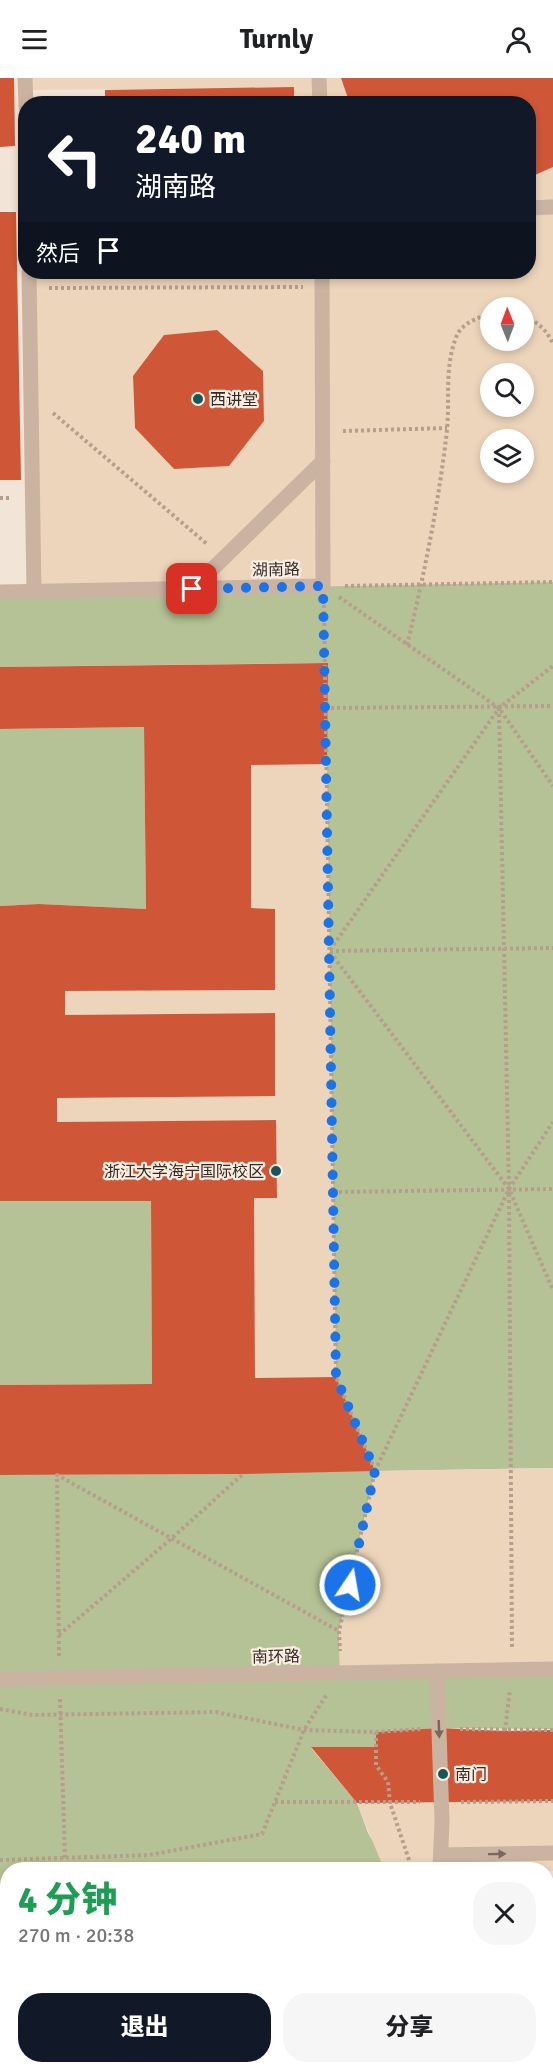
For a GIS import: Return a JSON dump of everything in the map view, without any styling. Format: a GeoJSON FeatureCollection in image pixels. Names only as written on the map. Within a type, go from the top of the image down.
{"type":"FeatureCollection","features":[{"type":"Feature","properties":{"kind":"street"},"geometry":{"type":"LineString","coordinates":[[25,78],[26,96]]}},
{"type":"Feature","properties":{"kind":"street"},"geometry":{"type":"LineString","coordinates":[[320,78],[320,96]]}},
{"type":"Feature","properties":{"kind":"street"},"geometry":{"type":"LineString","coordinates":[[536,208],[553,207]]}},
{"type":"Feature","properties":{"kind":"street"},"geometry":{"type":"LineString","coordinates":[[29,279],[34,591]]}},
{"type":"Feature","properties":{"kind":"street"},"geometry":{"type":"LineString","coordinates":[[322,279],[323,586]]}},
{"type":"Feature","properties":{"kind":"street"},"geometry":{"type":"LineString","coordinates":[[192,589],[323,461]]}},
{"type":"Feature","properties":{"kind":"street","name":"湖南路"},"geometry":{"type":"LineString","coordinates":[[0,592],[323,586]]}},
{"type":"Feature","properties":{"kind":"street","name":"南环路"},"geometry":{"type":"LineString","coordinates":[[0,1679],[553,1669]]}},
{"type":"Feature","properties":{"kind":"street"},"geometry":{"type":"LineString","coordinates":[[437,1671],[442,1821],[441,1862],[553,1853]]}},
{"type":"Feature","properties":{"kind":"path"},"geometry":{"type":"LineString","coordinates":[[29,289],[322,279]]}},
{"type":"Feature","properties":{"kind":"path"},"geometry":{"type":"LineString","coordinates":[[407,645],[422,585],[447,428],[449,359],[458,332],[480,316]]}},
{"type":"Feature","properties":{"kind":"path"},"geometry":{"type":"LineString","coordinates":[[534,322],[548,333],[553,344]]}},
{"type":"Feature","properties":{"kind":"path"},"geometry":{"type":"LineString","coordinates":[[31,394],[224,558]]}},
{"type":"Feature","properties":{"kind":"path"},"geometry":{"type":"LineString","coordinates":[[322,431],[447,428]]}},
{"type":"Feature","properties":{"kind":"path","name":"湖南路"},"geometry":{"type":"LineString","coordinates":[[323,586],[553,582]]}},
{"type":"Feature","properties":{"kind":"path"},"geometry":{"type":"LineString","coordinates":[[323,586],[499,708],[553,786]]}},
{"type":"Feature","properties":{"kind":"path"},"geometry":{"type":"LineString","coordinates":[[323,586],[336,1377],[375,1471]]}},
{"type":"Feature","properties":{"kind":"path"},"geometry":{"type":"LineString","coordinates":[[330,951],[499,708],[553,666]]}},
{"type":"Feature","properties":{"kind":"path"},"geometry":{"type":"LineString","coordinates":[[325,708],[553,706]]}},
{"type":"Feature","properties":{"kind":"path"},"geometry":{"type":"LineString","coordinates":[[499,708],[509,1189],[512,1670],[505,1731]]}},
{"type":"Feature","properties":{"kind":"path"},"geometry":{"type":"LineString","coordinates":[[330,951],[553,948]]}},
{"type":"Feature","properties":{"kind":"path"},"geometry":{"type":"LineString","coordinates":[[330,951],[509,1189],[553,1290]]}},
{"type":"Feature","properties":{"kind":"path"},"geometry":{"type":"LineString","coordinates":[[0,1860],[149,1855],[262,1833],[304,1730],[340,1672],[339,1631],[375,1471],[509,1189],[553,1122]]}},
{"type":"Feature","properties":{"kind":"path"},"geometry":{"type":"LineString","coordinates":[[333,1192],[553,1189]]}},
{"type":"Feature","properties":{"kind":"path"},"geometry":{"type":"LineString","coordinates":[[59,1635],[243,1474]]}},
{"type":"Feature","properties":{"kind":"path"},"geometry":{"type":"LineString","coordinates":[[57,1475],[339,1631]]}},
{"type":"Feature","properties":{"kind":"path"},"geometry":{"type":"LineString","coordinates":[[0,1709],[32,1715],[216,1712],[304,1730],[376,1732],[439,1728],[505,1731],[553,1730]]}},
{"type":"Feature","properties":{"kind":"path"},"geometry":{"type":"LineString","coordinates":[[376,1732],[376,1765],[388,1782],[390,1803],[410,1862]]}},
{"type":"Feature","properties":{"kind":"path"},"geometry":{"type":"LineString","coordinates":[[275,1802],[553,1801]]}},
{"type":"Feature","properties":{"kind":"green space"},"geometry":{"type":"Polygon","coordinates":[[[553,582],[553,1468],[375,1471],[339,1631],[340,1672],[553,1669],[553,1729],[439,1728],[376,1732],[376,1747],[311,1748],[357,1803],[368,1833],[385,1862],[0,1862],[0,1475],[243,1474],[336,1377],[325,663],[0,667],[0,592],[553,582]]]}},
{"type":"Feature","properties":{"kind":"green space"},"geometry":{"type":"Polygon","coordinates":[[[144,727],[146,909],[39,904],[0,906],[0,729],[144,727]]]}},
{"type":"Feature","properties":{"kind":"green space"},"geometry":{"type":"Polygon","coordinates":[[[0,1201],[151,1201],[152,1384],[0,1385],[0,1201]]]}},
{"type":"Feature","properties":{"kind":"shaded area"},"geometry":{"type":"Polygon","coordinates":[[[25,78],[341,78],[347,96],[294,96],[294,88],[25,90],[25,78]]]}},
{"type":"Feature","properties":{"kind":"shaded area"},"geometry":{"type":"Polygon","coordinates":[[[553,167],[553,582],[34,592],[29,279],[536,279],[536,174],[553,167]],[[217,330],[164,335],[133,376],[135,428],[174,469],[229,466],[264,421],[263,371],[217,330]]]}},
{"type":"Feature","properties":{"kind":"shaded area"},"geometry":{"type":"Polygon","coordinates":[[[327,764],[336,1377],[255,1378],[254,1198],[277,1198],[276,1120],[57,1122],[57,1098],[275,1096],[274,1013],[65,1015],[65,991],[275,990],[274,909],[251,908],[251,765],[327,764]]]}},
{"type":"Feature","properties":{"kind":"shaded area"},"geometry":{"type":"Polygon","coordinates":[[[553,1468],[553,1669],[340,1672],[339,1631],[375,1471],[553,1468]]]}},
{"type":"Feature","properties":{"kind":"shaded area"},"geometry":{"type":"Polygon","coordinates":[[[553,1801],[553,1862],[381,1862],[357,1803],[553,1801]]]}},
{"type":"Feature","properties":{"kind":"building"},"geometry":{"type":"Polygon","coordinates":[[[0,78],[14,78],[15,146],[0,147],[0,78]]]}},
{"type":"Feature","properties":{"kind":"building"},"geometry":{"type":"Polygon","coordinates":[[[341,78],[553,78],[553,167],[536,174],[536,96],[347,96],[341,78]]]}},
{"type":"Feature","properties":{"kind":"building"},"geometry":{"type":"Polygon","coordinates":[[[294,87],[294,96],[105,96],[105,90],[294,87]]]}},
{"type":"Feature","properties":{"kind":"building"},"geometry":{"type":"Polygon","coordinates":[[[0,212],[16,212],[21,480],[0,480],[0,212]]]}},
{"type":"Feature","properties":{"kind":"building","name":"西讲堂"},"geometry":{"type":"Polygon","coordinates":[[[217,330],[263,371],[264,421],[229,466],[174,469],[135,428],[133,376],[164,335],[217,330]]]}},
{"type":"Feature","properties":{"kind":"building"},"geometry":{"type":"Polygon","coordinates":[[[328,663],[327,764],[251,765],[251,908],[275,909],[275,990],[65,991],[65,1015],[275,1013],[275,1096],[57,1098],[57,1122],[276,1120],[277,1198],[254,1198],[255,1378],[336,1377],[375,1471],[0,1475],[0,1385],[152,1384],[151,1201],[0,1201],[0,906],[39,904],[146,909],[144,727],[0,729],[0,667],[328,663]]]}},
{"type":"Feature","properties":{"kind":"building","name":"南门"},"geometry":{"type":"Polygon","coordinates":[[[439,1728],[505,1731],[553,1730],[553,1801],[357,1803],[311,1747],[376,1747],[376,1732],[439,1728]]]}},
{"type":"Feature","properties":{"kind":"place","name":"西讲堂"},"geometry":{"type":"Point","coordinates":[198,399]}},
{"type":"Feature","properties":{"kind":"place","name":"浙江大学海宁国际校区"},"geometry":{"type":"Point","coordinates":[276,1171]}},
{"type":"Feature","properties":{"kind":"place","name":"南门"},"geometry":{"type":"Point","coordinates":[443,1774]}},
{"type":"Feature","properties":{"kind":"route"},"geometry":{"type":"LineString","coordinates":[[192,589],[323,586],[336,1377],[375,1471],[350,1585]]}}]}
